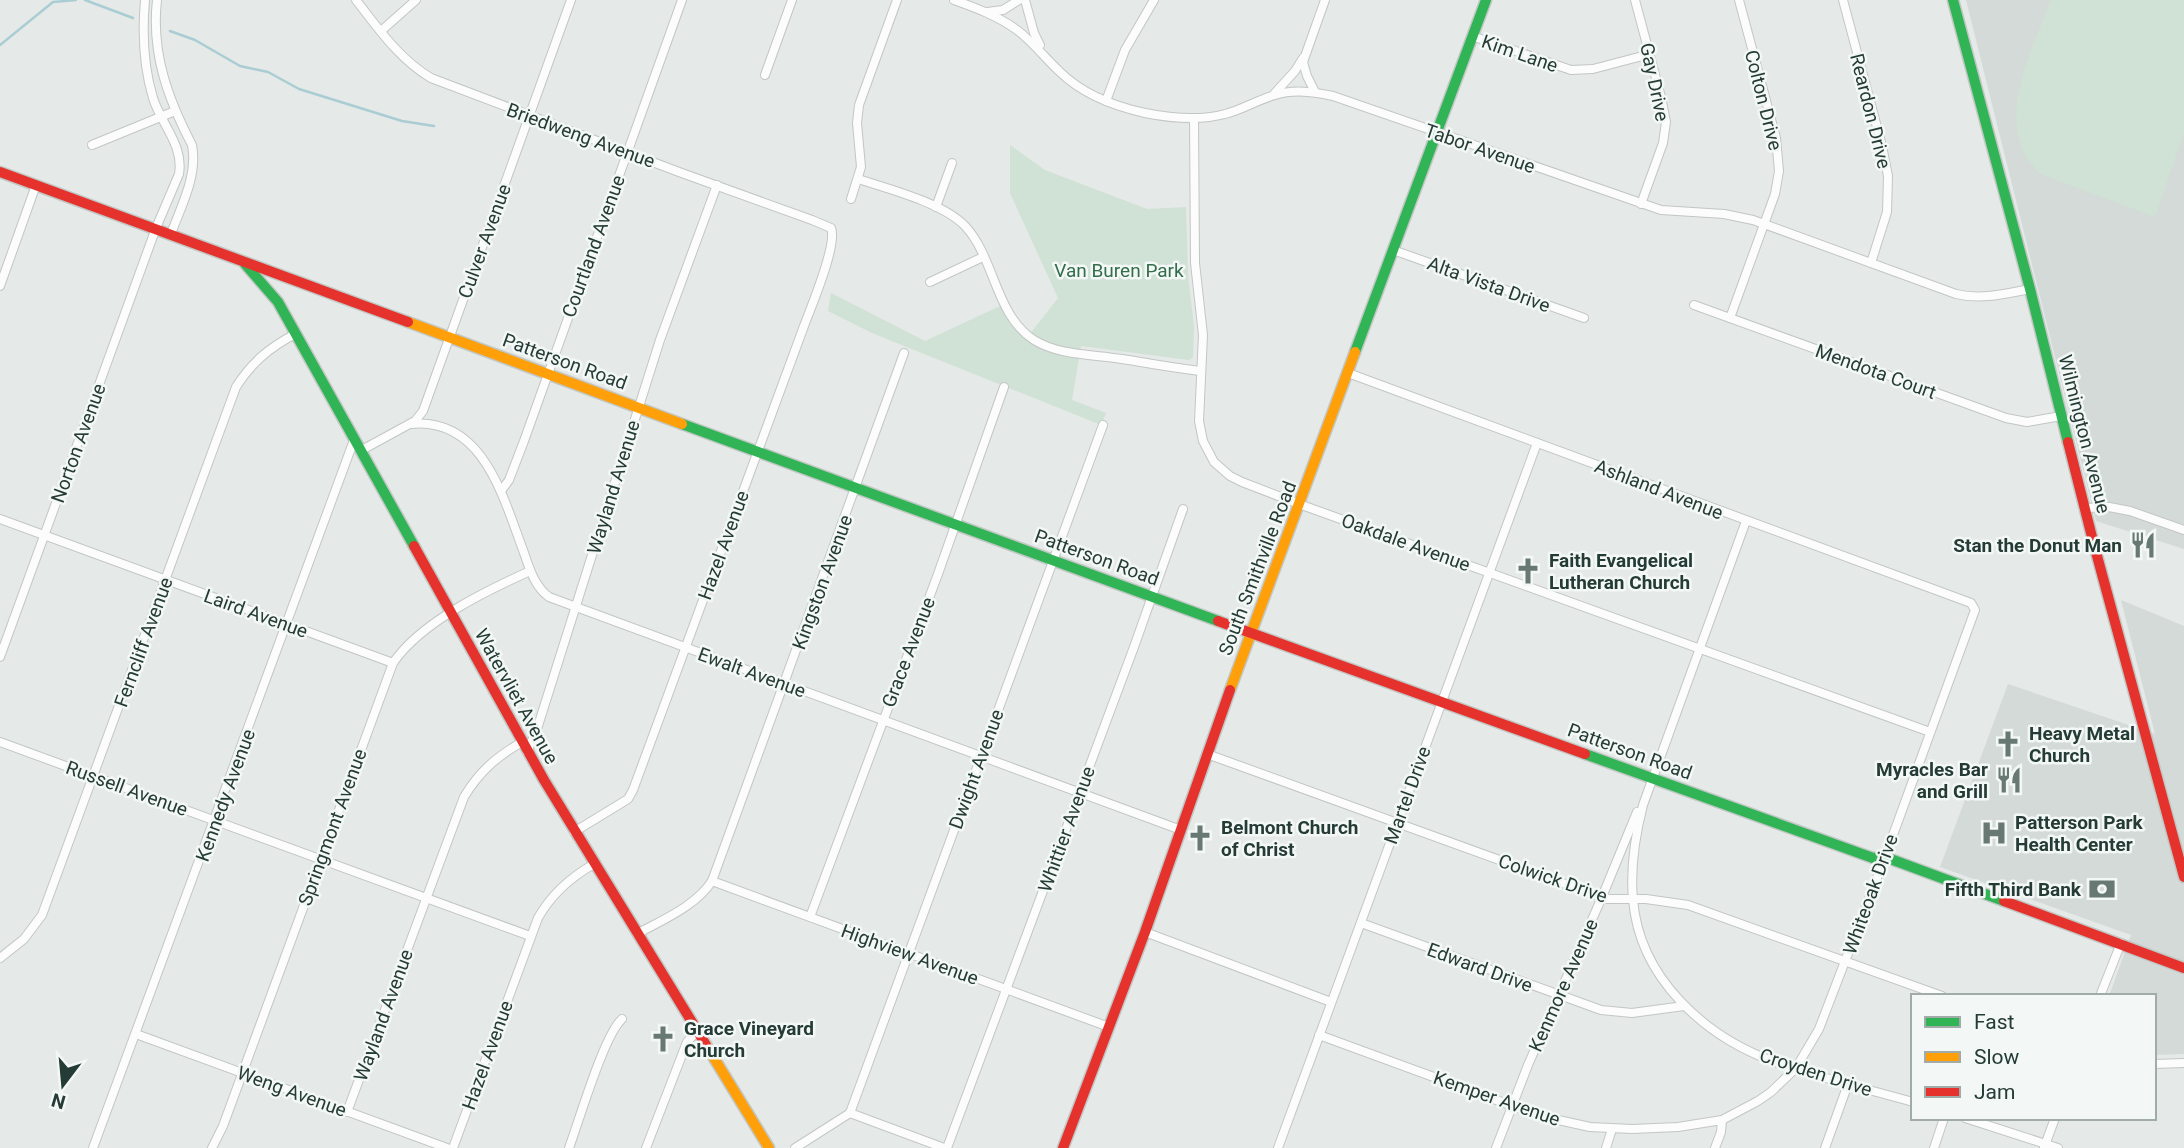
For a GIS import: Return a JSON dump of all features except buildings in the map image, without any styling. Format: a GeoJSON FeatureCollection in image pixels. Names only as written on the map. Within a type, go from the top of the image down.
{"type":"FeatureCollection","features":[{"type":"Feature","properties":{"kind":"main road","name":"South Smithville Road"},"geometry":{"type":"LineString","coordinates":[[1063,1148],[1144,932],[1250,633],[1486,0]]}},
{"type":"Feature","properties":{"kind":"main road","name":"Wilmington Avenue"},"geometry":{"type":"LineString","coordinates":[[1953,0],[2184,877]]}},
{"type":"Feature","properties":{"kind":"main road","name":"Patterson Road"},"geometry":{"type":"LineString","coordinates":[[0,172],[1250,633],[1442,701],[1650,781],[1873,858],[1885,858],[2184,968]]}},
{"type":"Feature","properties":{"kind":"main road","name":"Watervliet Avenue"},"geometry":{"type":"LineString","coordinates":[[240,261],[270,290],[574,832],[769,1148]]}},
{"type":"Feature","properties":{"kind":"street","name":"Norton Avenue"},"geometry":{"type":"LineString","coordinates":[[0,657],[156,228],[177,183],[180,165],[178,151],[152,96],[144,58],[145,0]]}},
{"type":"Feature","properties":{"kind":"street"},"geometry":{"type":"LineString","coordinates":[[157,0],[160,65],[175,111],[193,151],[189,187],[171,234]]}},
{"type":"Feature","properties":{"kind":"street","name":"Briedweng Avenue"},"geometry":{"type":"LineString","coordinates":[[356,0],[408,62],[431,78],[812,220],[833,231]]}},
{"type":"Feature","properties":{"kind":"street"},"geometry":{"type":"LineString","coordinates":[[381,31],[416,0]]}},
{"type":"Feature","properties":{"kind":"street","name":"Culver Avenue"},"geometry":{"type":"LineString","coordinates":[[411,424],[423,411],[571,0]]}},
{"type":"Feature","properties":{"kind":"street","name":"Courtland Avenue"},"geometry":{"type":"LineString","coordinates":[[501,491],[509,480],[682,0]]}},
{"type":"Feature","properties":{"kind":"street"},"geometry":{"type":"LineString","coordinates":[[765,75],[792,0]]}},
{"type":"Feature","properties":{"kind":"street"},"geometry":{"type":"LineString","coordinates":[[851,199],[858,179],[861,156],[857,123],[859,105],[897,0]]}},
{"type":"Feature","properties":{"kind":"street","name":"Tabor Avenue"},"geometry":{"type":"LineString","coordinates":[[954,0],[984,11],[1015,28],[1081,89],[1105,101],[1143,112],[1194,118],[1223,115],[1274,95],[1315,92],[1642,204],[1671,212],[1739,216],[1967,296],[1990,297],[2030,289]]}},
{"type":"Feature","properties":{"kind":"street"},"geometry":{"type":"LineString","coordinates":[[984,11],[1003,10],[1019,0]]}},
{"type":"Feature","properties":{"kind":"street"},"geometry":{"type":"LineString","coordinates":[[1025,0],[1034,33],[1044,54]]}},
{"type":"Feature","properties":{"kind":"street"},"geometry":{"type":"LineString","coordinates":[[1105,101],[1125,50],[1154,0]]}},
{"type":"Feature","properties":{"kind":"street"},"geometry":{"type":"LineString","coordinates":[[1274,95],[1295,71],[1304,55],[1325,0]]}},
{"type":"Feature","properties":{"kind":"street","name":"Gay Drive"},"geometry":{"type":"LineString","coordinates":[[1635,0],[1666,122],[1663,143],[1642,204]]}},
{"type":"Feature","properties":{"kind":"street","name":"Colton Drive"},"geometry":{"type":"LineString","coordinates":[[1730,318],[1778,182],[1778,148],[1739,0]]}},
{"type":"Feature","properties":{"kind":"street","name":"Reardon Drive"},"geometry":{"type":"LineString","coordinates":[[1843,0],[1888,176],[1887,212],[1871,263]]}},
{"type":"Feature","properties":{"kind":"street","name":"Kim Lane"},"geometry":{"type":"LineString","coordinates":[[1472,36],[1571,70],[1593,69],[1650,54]]}},
{"type":"Feature","properties":{"kind":"street"},"geometry":{"type":"LineString","coordinates":[[1304,55],[1304,68],[1315,92]]}},
{"type":"Feature","properties":{"kind":"street"},"geometry":{"type":"LineString","coordinates":[[92,145],[175,111]]}},
{"type":"Feature","properties":{"kind":"street","name":"Oakdale Avenue"},"geometry":{"type":"LineString","coordinates":[[1194,118],[1195,263],[1203,335],[1200,432],[1214,462],[1230,476],[1299,504],[1930,732]]}},
{"type":"Feature","properties":{"kind":"street"},"geometry":{"type":"LineString","coordinates":[[936,207],[952,163]]}},
{"type":"Feature","properties":{"kind":"street"},"geometry":{"type":"LineString","coordinates":[[858,179],[936,207],[965,226],[977,243],[1014,320],[1036,341],[1064,352],[1201,371]]}},
{"type":"Feature","properties":{"kind":"street"},"geometry":{"type":"LineString","coordinates":[[0,286],[36,185]]}},
{"type":"Feature","properties":{"kind":"street","name":"Wayland Avenue"},"geometry":{"type":"LineString","coordinates":[[347,1112],[425,897],[457,814],[473,781],[488,764],[525,747],[537,729],[660,340],[717,185]]}},
{"type":"Feature","properties":{"kind":"street","name":"Hazel Avenue"},"geometry":{"type":"LineString","coordinates":[[574,832],[628,799],[831,250],[833,231]]}},
{"type":"Feature","properties":{"kind":"street","name":"Alta Vista Drive"},"geometry":{"type":"LineString","coordinates":[[1393,250],[1584,318]]}},
{"type":"Feature","properties":{"kind":"street"},"geometry":{"type":"LineString","coordinates":[[930,282],[983,257]]}},
{"type":"Feature","properties":{"kind":"street","name":"Mendota Court"},"geometry":{"type":"LineString","coordinates":[[1693,305],[2006,418],[2026,422],[2062,416]]}},
{"type":"Feature","properties":{"kind":"street","name":"Ferncliff Avenue"},"geometry":{"type":"LineString","coordinates":[[0,958],[24,939],[42,915],[236,387],[261,356],[295,334]]}},
{"type":"Feature","properties":{"kind":"street","name":"Kingston Avenue"},"geometry":{"type":"LineString","coordinates":[[637,934],[690,902],[706,890],[712,881],[904,353]]}},
{"type":"Feature","properties":{"kind":"street","name":"Ashland Avenue"},"geometry":{"type":"LineString","coordinates":[[1348,373],[1971,603]]}},
{"type":"Feature","properties":{"kind":"street","name":"Grace Avenue"},"geometry":{"type":"LineString","coordinates":[[810,917],[938,574],[1004,387]]}},
{"type":"Feature","properties":{"kind":"street"},"geometry":{"type":"LineString","coordinates":[[360,451],[411,424]]}},
{"type":"Feature","properties":{"kind":"street","name":"Ewalt Avenue"},"geometry":{"type":"LineString","coordinates":[[411,424],[449,428],[473,445],[501,491],[530,570],[549,597],[1181,830]]}},
{"type":"Feature","properties":{"kind":"street","name":"Dwight Avenue"},"geometry":{"type":"LineString","coordinates":[[850,1113],[1103,425]]}},
{"type":"Feature","properties":{"kind":"street","name":"Kennedy Avenue"},"geometry":{"type":"LineString","coordinates":[[93,1148],[354,440]]}},
{"type":"Feature","properties":{"kind":"street","name":"Martel Drive"},"geometry":{"type":"LineString","coordinates":[[1278,1148],[1537,443]]}},
{"type":"Feature","properties":{"kind":"street"},"geometry":{"type":"LineString","coordinates":[[2086,508],[2109,507],[2130,511],[2184,530]]}},
{"type":"Feature","properties":{"kind":"street","name":"Whittier Avenue"},"geometry":{"type":"LineString","coordinates":[[946,1148],[1080,793],[1183,509]]}},
{"type":"Feature","properties":{"kind":"street","name":"Laird Avenue"},"geometry":{"type":"LineString","coordinates":[[0,519],[393,663]]}},
{"type":"Feature","properties":{"kind":"street","name":"Kenmore Avenue"},"geometry":{"type":"LineString","coordinates":[[1496,1148],[1528,1065],[1650,781],[1746,521]]}},
{"type":"Feature","properties":{"kind":"street","name":"Springmont Avenue"},"geometry":{"type":"LineString","coordinates":[[212,1148],[223,1126],[393,663],[422,631],[530,570]]}},
{"type":"Feature","properties":{"kind":"street","name":"Whiteoak Drive"},"geometry":{"type":"LineString","coordinates":[[1722,1120],[1771,1092],[1796,1068],[1819,1029],[1974,614],[1971,603]]}},
{"type":"Feature","properties":{"kind":"street","name":"Russell Avenue"},"geometry":{"type":"LineString","coordinates":[[0,742],[530,936]]}},
{"type":"Feature","properties":{"kind":"street","name":"Colwick Drive"},"geometry":{"type":"LineString","coordinates":[[1207,754],[1602,897],[1633,901],[1659,900],[1688,905],[1937,994]]}},
{"type":"Feature","properties":{"kind":"street","name":"Kenmore Avenue"},"geometry":{"type":"LineString","coordinates":[[1633,901],[1633,847],[1650,781]]}},
{"type":"Feature","properties":{"kind":"street","name":"Hazel Avenue"},"geometry":{"type":"LineString","coordinates":[[453,1148],[530,936],[552,897],[594,864]]}},
{"type":"Feature","properties":{"kind":"street","name":"Highview Avenue"},"geometry":{"type":"LineString","coordinates":[[712,881],[1109,1027]]}},
{"type":"Feature","properties":{"kind":"street","name":"Croyden Drive"},"geometry":{"type":"LineString","coordinates":[[1633,901],[1643,942],[1664,983],[1684,1006],[1708,1027],[1775,1062],[1911,1101]]}},
{"type":"Feature","properties":{"kind":"street","name":"Edward Drive"},"geometry":{"type":"LineString","coordinates":[[1361,923],[1601,1010],[1617,1013],[1649,1012],[1684,1006]]}},
{"type":"Feature","properties":{"kind":"street"},"geometry":{"type":"LineString","coordinates":[[1144,932],[1331,1002]]}},
{"type":"Feature","properties":{"kind":"street"},"geometry":{"type":"LineString","coordinates":[[2101,994],[2121,943]]}},
{"type":"Feature","properties":{"kind":"street"},"geometry":{"type":"LineString","coordinates":[[569,1148],[615,1026],[622,1019]]}},
{"type":"Feature","properties":{"kind":"street"},"geometry":{"type":"LineString","coordinates":[[646,1148],[687,1042],[697,1031]]}},
{"type":"Feature","properties":{"kind":"street","name":"Weng Avenue"},"geometry":{"type":"LineString","coordinates":[[136,1034],[447,1148]]}},
{"type":"Feature","properties":{"kind":"street","name":"Kemper Avenue"},"geometry":{"type":"LineString","coordinates":[[1319,1035],[1512,1107],[1564,1122],[1612,1129],[1661,1129],[1722,1120]]}},
{"type":"Feature","properties":{"kind":"street"},"geometry":{"type":"LineString","coordinates":[[2156,1064],[2184,1063]]}},
{"type":"Feature","properties":{"kind":"street"},"geometry":{"type":"LineString","coordinates":[[1825,1148],[1848,1084]]}},
{"type":"Feature","properties":{"kind":"street"},"geometry":{"type":"LineString","coordinates":[[795,1148],[850,1113],[946,1148]]}},
{"type":"Feature","properties":{"kind":"street"},"geometry":{"type":"LineString","coordinates":[[1715,1148],[1722,1120]]}},
{"type":"Feature","properties":{"kind":"street"},"geometry":{"type":"LineString","coordinates":[[1934,1148],[1943,1120]]}},
{"type":"Feature","properties":{"kind":"street"},"geometry":{"type":"LineString","coordinates":[[1971,1120],[2045,1146],[2059,1148]]}},
{"type":"Feature","properties":{"kind":"street"},"geometry":{"type":"LineString","coordinates":[[2045,1146],[2054,1120]]}},
{"type":"Feature","properties":{"kind":"street"},"geometry":{"type":"LineString","coordinates":[[1606,1148],[1612,1129]]}},
{"type":"Feature","properties":{"kind":"shaded area"},"geometry":{"type":"Polygon","coordinates":[[[1966,0],[2184,0],[2184,549],[2096,521],[1966,0]]]}},
{"type":"Feature","properties":{"kind":"shaded area"},"geometry":{"type":"Polygon","coordinates":[[[2121,600],[2184,626],[2184,1054],[2156,1055],[2156,994],[2110,994],[2131,935],[1940,867],[2008,684],[2155,734],[2121,600]]]}},
{"type":"Feature","properties":{"kind":"green space"},"geometry":{"type":"Polygon","coordinates":[[[2051,0],[2184,0],[2184,133],[2155,217],[2040,174],[2025,155],[2018,134],[2016,112],[2019,89],[2051,0]]]}},
{"type":"Feature","properties":{"kind":"green space","name":"Van Buren Park"},"geometry":{"type":"Polygon","coordinates":[[[1010,145],[1045,170],[1147,209],[1186,207],[1188,275],[1194,326],[1193,357],[1189,360],[1081,346],[1072,400],[1106,413],[1101,425],[872,333],[828,311],[831,293],[925,341],[1000,306],[1012,326],[1026,339],[1058,298],[1010,193],[1010,145]]]}},
{"type":"Feature","properties":{"kind":"waterway"},"geometry":{"type":"LineString","coordinates":[[0,45],[53,2],[76,0]]}},
{"type":"Feature","properties":{"kind":"waterway"},"geometry":{"type":"LineString","coordinates":[[85,0],[133,18]]}},
{"type":"Feature","properties":{"kind":"waterway"},"geometry":{"type":"LineString","coordinates":[[170,31],[195,40],[240,66],[268,72],[299,89],[402,121],[434,126]]}},
{"type":"Feature","properties":{"kind":"traffic: fast"},"geometry":{"type":"LineString","coordinates":[[1355,352],[1486,0]]}},
{"type":"Feature","properties":{"kind":"traffic: fast"},"geometry":{"type":"LineString","coordinates":[[1953,0],[2068,442]]}},
{"type":"Feature","properties":{"kind":"traffic: fast"},"geometry":{"type":"LineString","coordinates":[[245,264],[278,302],[414,546]]}},
{"type":"Feature","properties":{"kind":"traffic: fast"},"geometry":{"type":"LineString","coordinates":[[682,424],[1218,621]]}},
{"type":"Feature","properties":{"kind":"traffic: fast"},"geometry":{"type":"LineString","coordinates":[[1585,754],[1873,858],[1885,857],[2004,901]]}},
{"type":"Feature","properties":{"kind":"traffic: slow"},"geometry":{"type":"LineString","coordinates":[[408,322],[682,424]]}},
{"type":"Feature","properties":{"kind":"traffic: slow"},"geometry":{"type":"LineString","coordinates":[[1230,690],[1355,352]]}},
{"type":"Feature","properties":{"kind":"traffic: slow"},"geometry":{"type":"LineString","coordinates":[[706,1045],[769,1148]]}},
{"type":"Feature","properties":{"kind":"traffic: jam"},"geometry":{"type":"LineString","coordinates":[[0,172],[408,322]]}},
{"type":"Feature","properties":{"kind":"traffic: jam"},"geometry":{"type":"LineString","coordinates":[[2068,442],[2184,877]]}},
{"type":"Feature","properties":{"kind":"traffic: jam"},"geometry":{"type":"LineString","coordinates":[[414,546],[544,780],[706,1045]]}},
{"type":"Feature","properties":{"kind":"traffic: jam"},"geometry":{"type":"LineString","coordinates":[[1218,621],[1585,754]]}},
{"type":"Feature","properties":{"kind":"traffic: jam"},"geometry":{"type":"LineString","coordinates":[[1063,1148],[1145,932],[1230,690]]}},
{"type":"Feature","properties":{"kind":"traffic: jam"},"geometry":{"type":"LineString","coordinates":[[2004,901],[2184,968]]}},
{"type":"Feature","properties":{"kind":"place","name":"Stan the Donut Man"},"geometry":{"type":"Point","coordinates":[2143,545]}},
{"type":"Feature","properties":{"kind":"place","name":"Faith Evangelical Lutheran Church"},"geometry":{"type":"Point","coordinates":[1528,571]}},
{"type":"Feature","properties":{"kind":"place","name":"Heavy Metal Church"},"geometry":{"type":"Point","coordinates":[2008,744]}},
{"type":"Feature","properties":{"kind":"place","name":"Myracles Bar and Grill"},"geometry":{"type":"Point","coordinates":[2009,780]}},
{"type":"Feature","properties":{"kind":"place","name":"Patterson Park Health Center"},"geometry":{"type":"Point","coordinates":[1994,833]}},
{"type":"Feature","properties":{"kind":"place","name":"Belmont Church of Christ"},"geometry":{"type":"Point","coordinates":[1200,838]}},
{"type":"Feature","properties":{"kind":"place","name":"Fifth Third Bank"},"geometry":{"type":"Point","coordinates":[2102,889]}},
{"type":"Feature","properties":{"kind":"place","name":"Grace Vineyard Church"},"geometry":{"type":"Point","coordinates":[663,1039]}}]}
